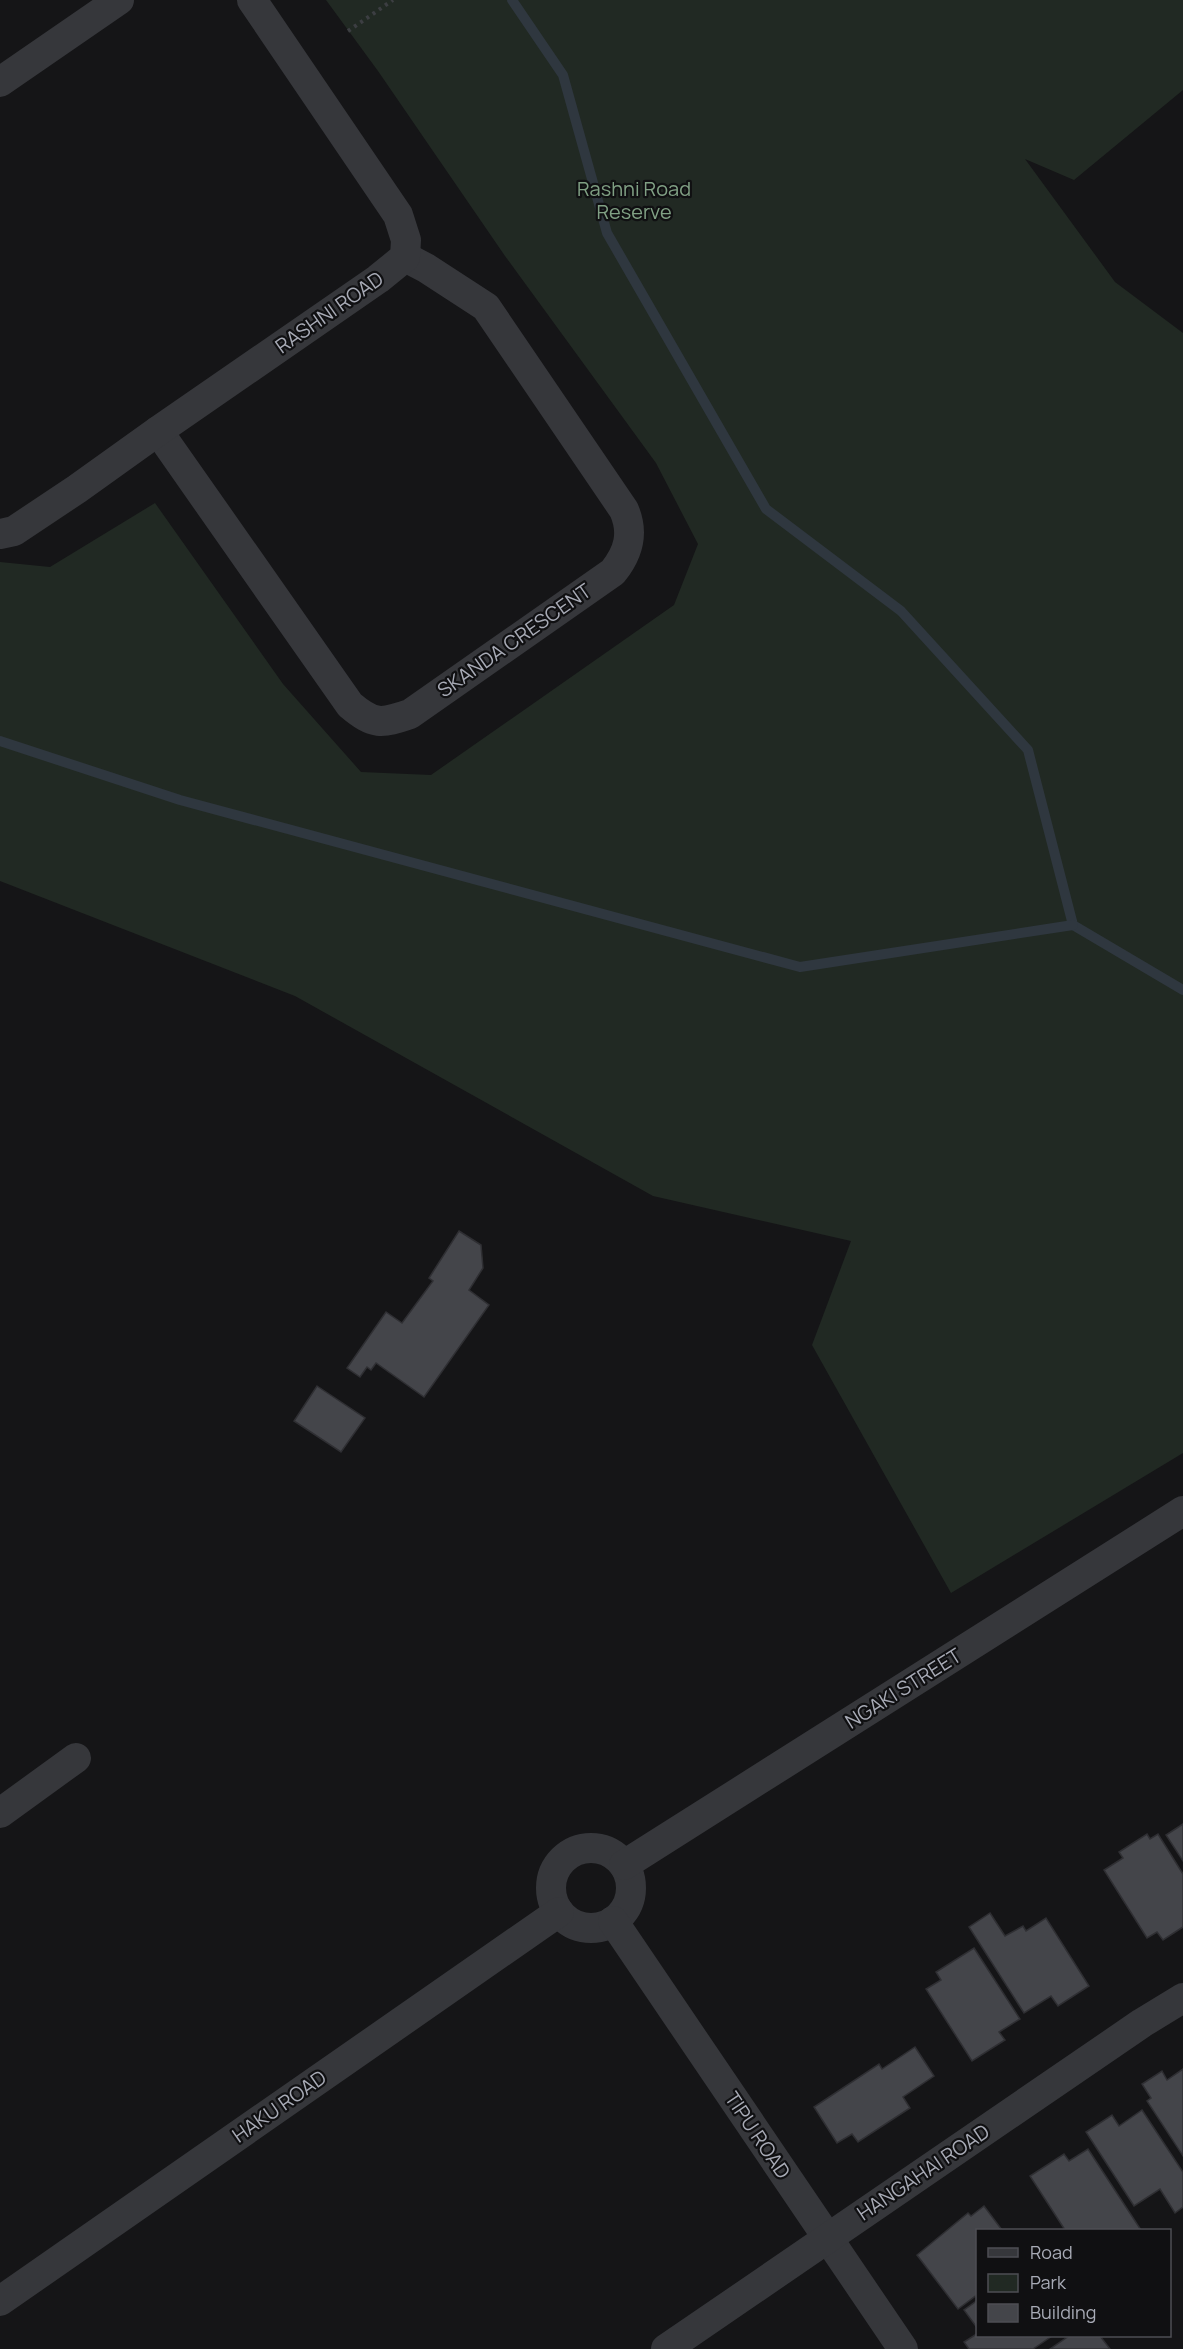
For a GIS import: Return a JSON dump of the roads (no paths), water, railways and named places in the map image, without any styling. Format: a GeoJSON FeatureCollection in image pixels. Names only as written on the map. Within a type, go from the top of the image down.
{"type":"FeatureCollection","features":[{"type":"Feature","properties":{"kind":"street"},"geometry":{"type":"LineString","coordinates":[[0,82],[119,0]]}},
{"type":"Feature","properties":{"kind":"street"},"geometry":{"type":"LineString","coordinates":[[252,0],[398,215],[406,240],[405,257]]}},
{"type":"Feature","properties":{"kind":"street","name":"RASHNI ROAD"},"geometry":{"type":"LineString","coordinates":[[0,534],[15,531],[378,279],[405,257]]}},
{"type":"Feature","properties":{"kind":"street","name":"SKANDA CRESCENT"},"geometry":{"type":"LineString","coordinates":[[158,431],[350,705],[363,716],[385,722],[410,714],[613,572],[627,552],[630,536],[629,521],[624,510],[486,307],[405,257]]}},
{"type":"Feature","properties":{"kind":"street","name":"NGAKI STREET"},"geometry":{"type":"LineString","coordinates":[[624,1865],[1183,1511]]}},
{"type":"Feature","properties":{"kind":"street"},"geometry":{"type":"LineString","coordinates":[[0,1813],[76,1758]]}},
{"type":"Feature","properties":{"kind":"street"},"geometry":{"type":"LineString","coordinates":[[598,1849],[615,1856],[624,1865],[631,1889],[622,1912],[613,1921],[590,1928],[578,1926],[559,1912],[553,1900],[551,1888],[553,1876],[567,1856],[579,1850],[598,1849]]}},
{"type":"Feature","properties":{"kind":"street","name":"HAKU ROAD"},"geometry":{"type":"LineString","coordinates":[[0,2301],[559,1912]]}},
{"type":"Feature","properties":{"kind":"street","name":"TIPU ROAD"},"geometry":{"type":"LineString","coordinates":[[613,1921],[903,2349]]}},
{"type":"Feature","properties":{"kind":"street","name":"HANGAHAI ROAD"},"geometry":{"type":"LineString","coordinates":[[666,2349],[827,2237],[1132,2030],[1183,1998]]}},
{"type":"Feature","properties":{"kind":"waterway"},"geometry":{"type":"LineString","coordinates":[[512,0],[563,75],[607,233],[766,509],[901,611],[1028,750],[1073,925],[1183,990]]}},
{"type":"Feature","properties":{"kind":"waterway"},"geometry":{"type":"LineString","coordinates":[[0,741],[180,800],[800,967],[1073,925]]}},
{"type":"Feature","properties":{"kind":"park label","name":"Rashni Road Reserve"},"geometry":{"type":"Point","coordinates":[634,200]}}]}
